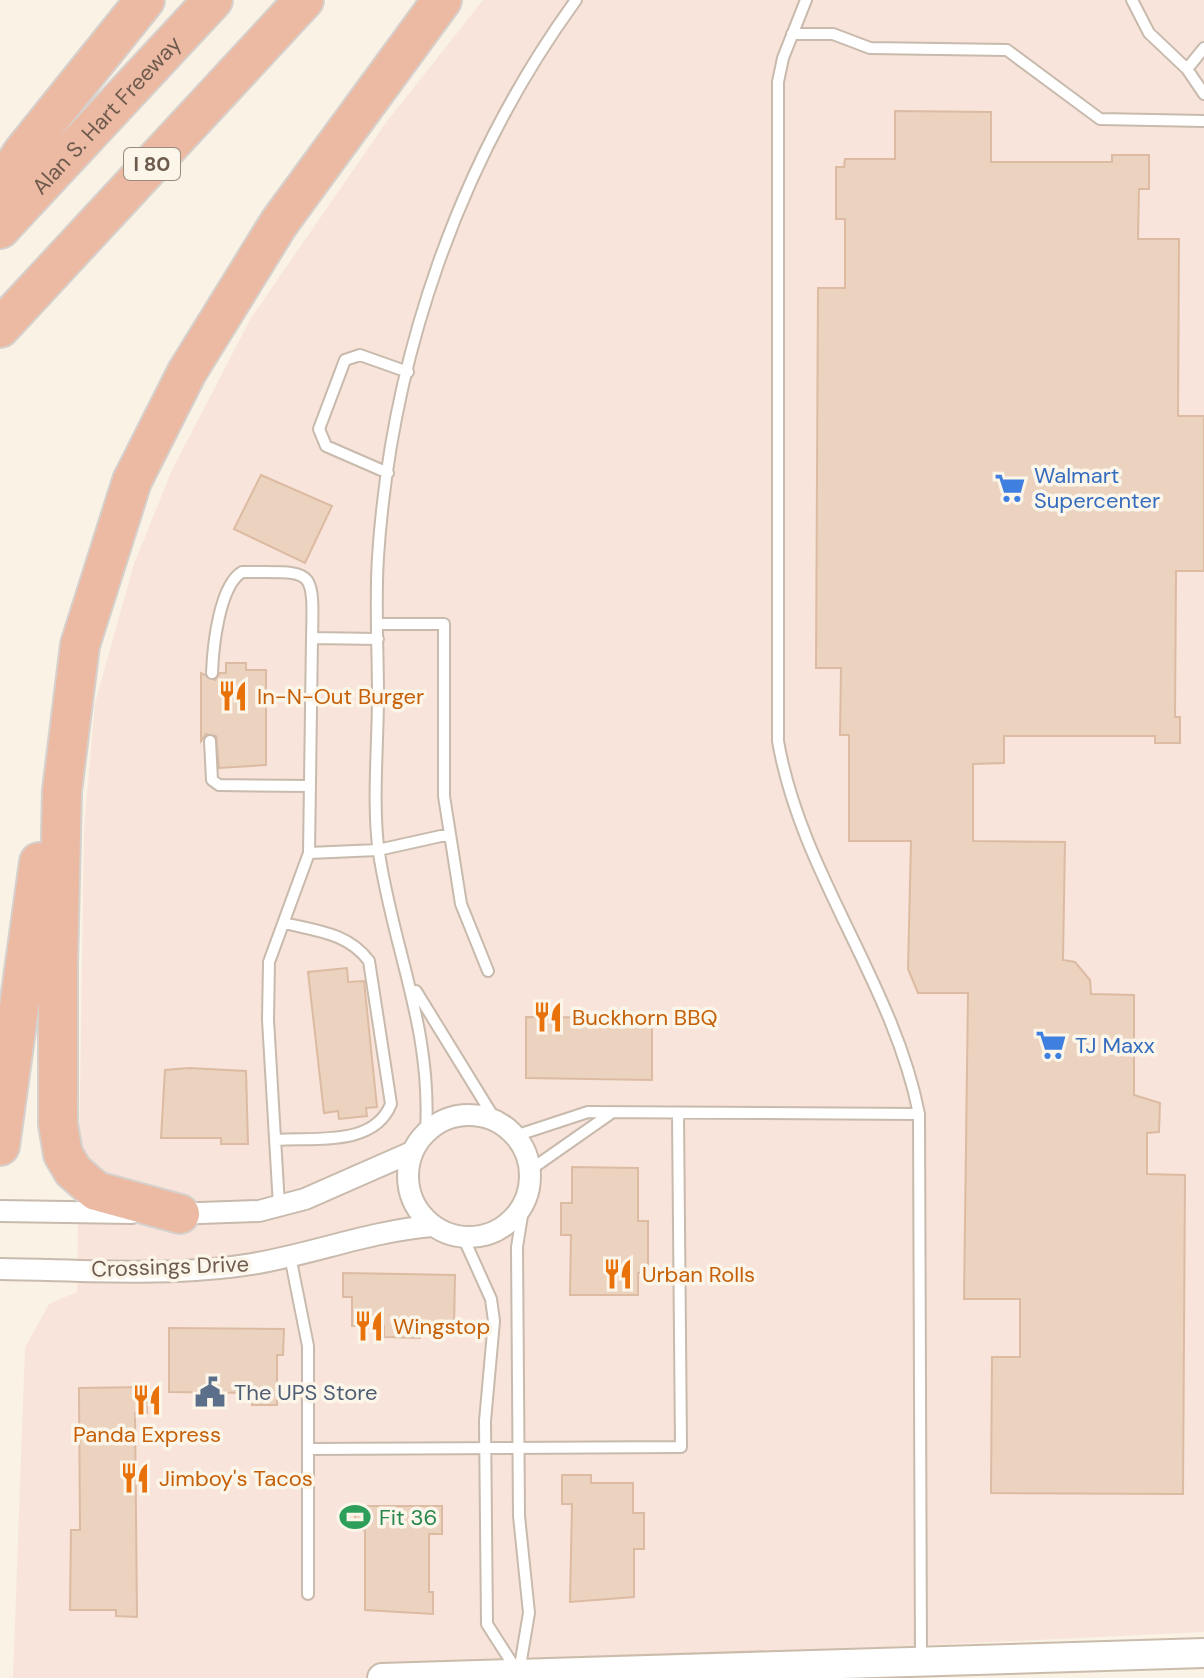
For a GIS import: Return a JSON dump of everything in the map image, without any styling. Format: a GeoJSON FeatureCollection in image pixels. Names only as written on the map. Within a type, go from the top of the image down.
{"type":"FeatureCollection","features":[{"type":"Feature","properties":{"kind":"highway"},"geometry":{"type":"LineString","coordinates":[[0,187],[23,152],[145,0]]}},
{"type":"Feature","properties":{"kind":"highway","name":"Alan S. Hart Freeway"},"geometry":{"type":"LineString","coordinates":[[0,229],[213,0]]}},
{"type":"Feature","properties":{"kind":"highway","name":"I 80"},"geometry":{"type":"LineString","coordinates":[[0,328],[304,0]]}},
{"type":"Feature","properties":{"kind":"highway"},"geometry":{"type":"LineString","coordinates":[[180,1214],[96,1191],[73,1171],[63,1154],[58,1124],[62,791],[80,645],[132,481],[201,348],[279,223],[442,0]]}},
{"type":"Feature","properties":{"kind":"highway"},"geometry":{"type":"LineString","coordinates":[[0,1146],[27,964],[53,737],[65,671],[80,645]]}},
{"type":"Feature","properties":{"kind":"street"},"geometry":{"type":"LineString","coordinates":[[459,1116],[496,1121],[515,1136],[525,1152],[530,1170],[524,1203],[514,1218],[499,1229],[463,1237],[432,1226],[418,1211],[409,1192],[407,1172],[412,1152],[426,1132],[441,1121],[459,1116]]}},
{"type":"Feature","properties":{"kind":"street"},"geometry":{"type":"LineString","coordinates":[[0,1211],[223,1215],[305,1199],[412,1152]]}},
{"type":"Feature","properties":{"kind":"street","name":"Crossings Drive"},"geometry":{"type":"LineString","coordinates":[[0,1269],[215,1268],[290,1256],[390,1230],[432,1226]]}},
{"type":"Feature","properties":{"kind":"street"},"geometry":{"type":"LineString","coordinates":[[382,1678],[1204,1653]]}},
{"type":"Feature","properties":{"kind":"lane"},"geometry":{"type":"LineString","coordinates":[[426,1132],[424,1061],[411,983],[397,940],[378,850],[378,558],[388,473],[408,372],[428,296],[477,164],[511,99],[576,0]]}},
{"type":"Feature","properties":{"kind":"lane"},"geometry":{"type":"LineString","coordinates":[[806,0],[778,82],[778,741],[786,788],[803,834],[901,1042],[919,1114],[921,1663]]}},
{"type":"Feature","properties":{"kind":"lane"},"geometry":{"type":"LineString","coordinates":[[1132,0],[1149,33],[1187,69],[1204,94]]}},
{"type":"Feature","properties":{"kind":"lane"},"geometry":{"type":"LineString","coordinates":[[792,34],[833,34],[870,48],[1007,50],[1100,119],[1204,121]]}},
{"type":"Feature","properties":{"kind":"lane"},"geometry":{"type":"LineString","coordinates":[[1187,69],[1204,48]]}},
{"type":"Feature","properties":{"kind":"lane"},"geometry":{"type":"LineString","coordinates":[[388,473],[326,446],[319,429],[345,360],[360,355],[408,372]]}},
{"type":"Feature","properties":{"kind":"lane"},"geometry":{"type":"LineString","coordinates":[[212,673],[213,648],[229,584],[242,572],[295,573],[308,579],[313,588],[309,853],[269,962],[268,1020],[279,1206]]}},
{"type":"Feature","properties":{"kind":"lane"},"geometry":{"type":"LineString","coordinates":[[378,624],[444,624],[444,796],[461,904],[488,971]]}},
{"type":"Feature","properties":{"kind":"lane"},"geometry":{"type":"LineString","coordinates":[[312,638],[378,639]]}},
{"type":"Feature","properties":{"kind":"lane"},"geometry":{"type":"LineString","coordinates":[[210,741],[212,780],[219,785],[310,786]]}},
{"type":"Feature","properties":{"kind":"lane"},"geometry":{"type":"LineString","coordinates":[[309,853],[378,850],[450,834]]}},
{"type":"Feature","properties":{"kind":"lane"},"geometry":{"type":"LineString","coordinates":[[276,1140],[366,1132],[385,1119],[391,1104],[369,961],[357,945],[342,937],[284,923]]}},
{"type":"Feature","properties":{"kind":"lane"},"geometry":{"type":"LineString","coordinates":[[411,983],[496,1121]]}},
{"type":"Feature","properties":{"kind":"lane"},"geometry":{"type":"LineString","coordinates":[[308,1449],[681,1447],[678,1113]]}},
{"type":"Feature","properties":{"kind":"lane"},"geometry":{"type":"LineString","coordinates":[[515,1136],[573,1114],[919,1114]]}},
{"type":"Feature","properties":{"kind":"lane"},"geometry":{"type":"LineString","coordinates":[[530,1170],[610,1114]]}},
{"type":"Feature","properties":{"kind":"lane"},"geometry":{"type":"LineString","coordinates":[[519,1676],[529,1613],[519,1516],[517,1247],[524,1203]]}},
{"type":"Feature","properties":{"kind":"lane"},"geometry":{"type":"LineString","coordinates":[[463,1237],[491,1299],[494,1321],[485,1448],[487,1624],[519,1676]]}},
{"type":"Feature","properties":{"kind":"lane"},"geometry":{"type":"LineString","coordinates":[[290,1256],[308,1346],[308,1594]]}},
{"type":"Feature","properties":{"kind":"shaded area"},"geometry":{"type":"Polygon","coordinates":[[[483,0],[1204,0],[1204,1632],[489,1666],[488,1678],[13,1678],[25,1348],[49,1304],[77,1292],[84,830],[95,703],[134,564],[172,470],[251,318],[385,124],[483,0]]]}},
{"type":"Feature","properties":{"kind":"building","name":"Walmart Supercenter"},"geometry":{"type":"Polygon","coordinates":[[[895,111],[991,112],[991,162],[1112,162],[1112,155],[1149,155],[1149,189],[1139,189],[1138,239],[1179,239],[1178,416],[1204,416],[1204,571],[1176,571],[1175,717],[1180,717],[1180,743],[1155,743],[1155,736],[1004,736],[1004,763],[973,764],[973,841],[1065,842],[1063,960],[1075,962],[1090,980],[1091,994],[1134,995],[1134,1095],[1160,1103],[1159,1132],[1147,1133],[1147,1174],[1185,1175],[1183,1494],[991,1493],[992,1357],[1020,1357],[1020,1299],[964,1299],[968,993],[918,993],[908,969],[911,841],[849,841],[849,735],[840,735],[841,668],[816,668],[818,288],[845,288],[845,219],[836,219],[836,167],[844,167],[845,159],[895,159],[895,111]]]}},
{"type":"Feature","properties":{"kind":"building"},"geometry":{"type":"Polygon","coordinates":[[[261,475],[332,506],[305,563],[234,529],[261,475]]]}},
{"type":"Feature","properties":{"kind":"building","name":"In-N-Out Burger"},"geometry":{"type":"Polygon","coordinates":[[[226,663],[246,663],[246,670],[266,670],[266,765],[219,768],[216,736],[206,734],[201,741],[201,673],[215,680],[220,673],[226,673],[226,663]]]}},
{"type":"Feature","properties":{"kind":"building"},"geometry":{"type":"Polygon","coordinates":[[[347,968],[348,982],[364,981],[377,1107],[366,1108],[367,1116],[339,1119],[338,1111],[324,1113],[308,972],[347,968]]]}},
{"type":"Feature","properties":{"kind":"building"},"geometry":{"type":"Polygon","coordinates":[[[526,1017],[652,1018],[652,1080],[526,1078],[526,1017]]]}},
{"type":"Feature","properties":{"kind":"building"},"geometry":{"type":"Polygon","coordinates":[[[165,1070],[246,1071],[248,1144],[221,1144],[221,1138],[161,1138],[165,1070]]]}},
{"type":"Feature","properties":{"kind":"building"},"geometry":{"type":"Polygon","coordinates":[[[572,1167],[638,1168],[638,1221],[648,1221],[648,1271],[638,1273],[638,1295],[570,1295],[571,1235],[561,1235],[561,1203],[572,1203],[572,1167]]]}},
{"type":"Feature","properties":{"kind":"building"},"geometry":{"type":"Polygon","coordinates":[[[343,1273],[455,1275],[454,1327],[420,1326],[420,1338],[384,1337],[384,1326],[352,1326],[352,1297],[343,1297],[343,1273]]]}},
{"type":"Feature","properties":{"kind":"building"},"geometry":{"type":"Polygon","coordinates":[[[169,1328],[284,1329],[283,1355],[277,1355],[277,1405],[252,1405],[252,1393],[169,1392],[169,1328]]]}},
{"type":"Feature","properties":{"kind":"building"},"geometry":{"type":"Polygon","coordinates":[[[147,1387],[147,1413],[135,1413],[137,1617],[116,1616],[116,1610],[70,1610],[71,1530],[80,1530],[79,1388],[147,1387]]]}},
{"type":"Feature","properties":{"kind":"building"},"geometry":{"type":"Polygon","coordinates":[[[562,1475],[591,1475],[591,1483],[633,1483],[633,1513],[644,1513],[644,1549],[634,1549],[634,1597],[570,1602],[572,1504],[562,1504],[562,1475]]]}},
{"type":"Feature","properties":{"kind":"building"},"geometry":{"type":"Polygon","coordinates":[[[355,1506],[442,1506],[442,1534],[429,1534],[429,1592],[433,1592],[433,1614],[365,1610],[365,1530],[355,1530],[355,1506]]]}},
{"type":"Feature","properties":{"kind":"place","name":"Walmart Supercenter"},"geometry":{"type":"Point","coordinates":[1010,488]}},
{"type":"Feature","properties":{"kind":"place","name":"In-N-Out Burger"},"geometry":{"type":"Point","coordinates":[233,696]}},
{"type":"Feature","properties":{"kind":"place","name":"Buckhorn BBQ"},"geometry":{"type":"Point","coordinates":[548,1017]}},
{"type":"Feature","properties":{"kind":"place","name":"TJ Maxx"},"geometry":{"type":"Point","coordinates":[1051,1045]}},
{"type":"Feature","properties":{"kind":"place","name":"Urban Rolls"},"geometry":{"type":"Point","coordinates":[618,1274]}},
{"type":"Feature","properties":{"kind":"place","name":"Wingstop"},"geometry":{"type":"Point","coordinates":[369,1326]}},
{"type":"Feature","properties":{"kind":"place","name":"The UPS Store"},"geometry":{"type":"Point","coordinates":[210,1392]}},
{"type":"Feature","properties":{"kind":"place","name":"Panda Express"},"geometry":{"type":"Point","coordinates":[147,1400]}},
{"type":"Feature","properties":{"kind":"place","name":"Jimboy's Tacos"},"geometry":{"type":"Point","coordinates":[135,1478]}},
{"type":"Feature","properties":{"kind":"place","name":"Fit 36"},"geometry":{"type":"Point","coordinates":[355,1517]}}]}
